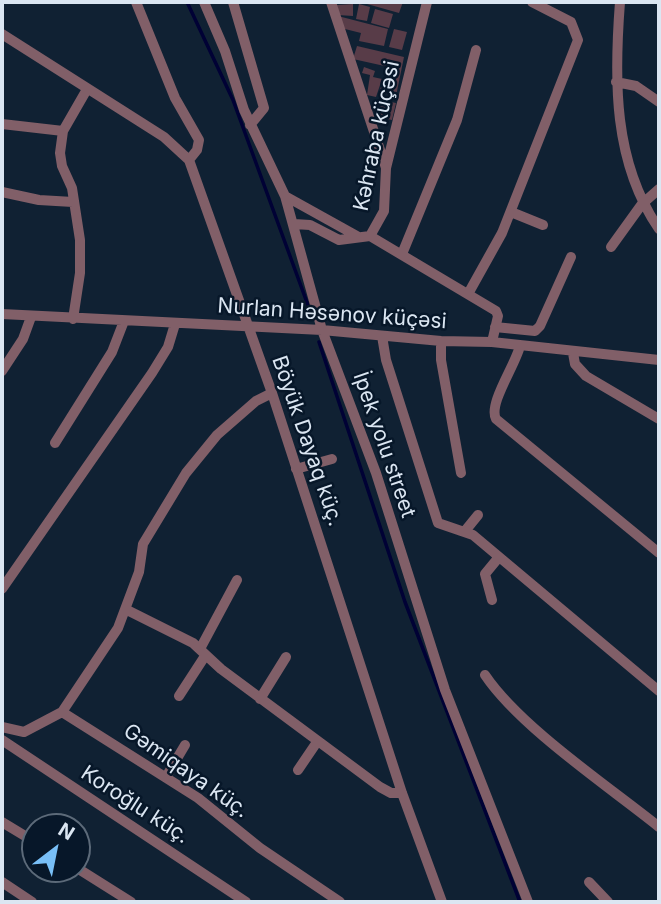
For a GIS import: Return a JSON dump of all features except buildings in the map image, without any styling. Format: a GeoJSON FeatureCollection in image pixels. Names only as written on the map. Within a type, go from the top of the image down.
{"type":"FeatureCollection","features":[{"type":"Feature","properties":{"kind":"street","name":"Böyük Dayaq küç."},"geometry":{"type":"LineString","coordinates":[[136,2],[175,99],[199,140],[197,150],[189,160],[246,328],[272,394],[402,793],[442,902]]}},
{"type":"Feature","properties":{"kind":"street","name":"İpek yolu street"},"geometry":{"type":"LineString","coordinates":[[205,2],[250,125],[285,196],[322,330],[376,473],[445,690],[528,902]]}},
{"type":"Feature","properties":{"kind":"street"},"geometry":{"type":"LineString","coordinates":[[233,2],[264,108],[250,125]]}},
{"type":"Feature","properties":{"kind":"street"},"geometry":{"type":"LineString","coordinates":[[331,2],[386,168]]}},
{"type":"Feature","properties":{"kind":"street","name":"Kəhraba küçəsi"},"geometry":{"type":"LineString","coordinates":[[370,236],[384,211],[386,168],[427,2]]}},
{"type":"Feature","properties":{"kind":"street"},"geometry":{"type":"LineString","coordinates":[[468,294],[511,212],[579,40],[570,22],[532,2]]}},
{"type":"Feature","properties":{"kind":"street"},"geometry":{"type":"LineString","coordinates":[[620,2],[616,82],[622,135],[631,174],[642,204],[659,229]]}},
{"type":"Feature","properties":{"kind":"street"},"geometry":{"type":"LineString","coordinates":[[2,34],[86,91],[164,137],[189,160]]}},
{"type":"Feature","properties":{"kind":"street"},"geometry":{"type":"LineString","coordinates":[[402,254],[457,120],[476,50]]}},
{"type":"Feature","properties":{"kind":"street"},"geometry":{"type":"LineString","coordinates":[[616,82],[636,86],[659,102]]}},
{"type":"Feature","properties":{"kind":"street"},"geometry":{"type":"LineString","coordinates":[[73,319],[81,254],[70,181],[62,166],[62,131],[86,91]]}},
{"type":"Feature","properties":{"kind":"street"},"geometry":{"type":"LineString","coordinates":[[2,124],[62,131]]}},
{"type":"Feature","properties":{"kind":"street"},"geometry":{"type":"LineString","coordinates":[[611,247],[642,204],[659,189]]}},
{"type":"Feature","properties":{"kind":"street"},"geometry":{"type":"LineString","coordinates":[[2,192],[39,200],[72,202]]}},
{"type":"Feature","properties":{"kind":"street"},"geometry":{"type":"LineString","coordinates":[[285,196],[357,236]]}},
{"type":"Feature","properties":{"kind":"street"},"geometry":{"type":"LineString","coordinates":[[511,212],[543,225]]}},
{"type":"Feature","properties":{"kind":"street"},"geometry":{"type":"LineString","coordinates":[[294,224],[310,225],[340,240],[370,236],[402,254],[496,311],[492,342]]}},
{"type":"Feature","properties":{"kind":"street"},"geometry":{"type":"LineString","coordinates":[[495,327],[535,331],[571,257]]}},
{"type":"Feature","properties":{"kind":"street","name":"Nurlan Həsənov küçəsi"},"geometry":{"type":"LineString","coordinates":[[2,314],[322,330],[441,341],[492,342],[573,353],[659,360]]}},
{"type":"Feature","properties":{"kind":"street"},"geometry":{"type":"LineString","coordinates":[[2,371],[23,339],[31,317]]}},
{"type":"Feature","properties":{"kind":"street"},"geometry":{"type":"LineString","coordinates":[[55,443],[112,352],[124,321]]}},
{"type":"Feature","properties":{"kind":"street"},"geometry":{"type":"LineString","coordinates":[[2,589],[152,373],[168,347],[175,324]]}},
{"type":"Feature","properties":{"kind":"street"},"geometry":{"type":"LineString","coordinates":[[382,336],[386,360],[438,523],[444,528],[465,531],[659,691]]}},
{"type":"Feature","properties":{"kind":"street"},"geometry":{"type":"LineString","coordinates":[[441,341],[441,360],[461,474]]}},
{"type":"Feature","properties":{"kind":"street"},"geometry":{"type":"LineString","coordinates":[[520,346],[516,362],[494,404],[492,412],[496,419],[659,553]]}},
{"type":"Feature","properties":{"kind":"street"},"geometry":{"type":"LineString","coordinates":[[573,353],[575,364],[586,376],[659,419]]}},
{"type":"Feature","properties":{"kind":"street"},"geometry":{"type":"LineString","coordinates":[[2,727],[24,732],[62,712],[127,610],[139,572],[143,544],[186,473],[217,435],[256,401],[272,394]]}},
{"type":"Feature","properties":{"kind":"street"},"geometry":{"type":"LineString","coordinates":[[296,469],[332,459]]}},
{"type":"Feature","properties":{"kind":"street"},"geometry":{"type":"LineString","coordinates":[[465,531],[478,515]]}},
{"type":"Feature","properties":{"kind":"street"},"geometry":{"type":"LineString","coordinates":[[492,600],[485,574],[499,557]]}},
{"type":"Feature","properties":{"kind":"street"},"geometry":{"type":"LineString","coordinates":[[179,696],[203,653],[237,580]]}},
{"type":"Feature","properties":{"kind":"street"},"geometry":{"type":"LineString","coordinates":[[127,610],[203,653],[380,788],[391,793],[402,793]]}},
{"type":"Feature","properties":{"kind":"street"},"geometry":{"type":"LineString","coordinates":[[260,699],[286,656]]}},
{"type":"Feature","properties":{"kind":"street"},"geometry":{"type":"LineString","coordinates":[[485,675],[495,690],[537,729],[659,827]]}},
{"type":"Feature","properties":{"kind":"street","name":"Gəmiqaya küç."},"geometry":{"type":"LineString","coordinates":[[62,712],[166,777],[260,848],[340,902]]}},
{"type":"Feature","properties":{"kind":"street","name":"Koroğlu küç."},"geometry":{"type":"LineString","coordinates":[[2,740],[246,902]]}},
{"type":"Feature","properties":{"kind":"street"},"geometry":{"type":"LineString","coordinates":[[298,769],[317,741]]}},
{"type":"Feature","properties":{"kind":"street"},"geometry":{"type":"LineString","coordinates":[[166,777],[185,745]]}},
{"type":"Feature","properties":{"kind":"street"},"geometry":{"type":"LineString","coordinates":[[2,822],[21,834]]}},
{"type":"Feature","properties":{"kind":"street"},"geometry":{"type":"LineString","coordinates":[[91,877],[131,902]]}},
{"type":"Feature","properties":{"kind":"street"},"geometry":{"type":"LineString","coordinates":[[2,882],[32,902]]}},
{"type":"Feature","properties":{"kind":"street"},"geometry":{"type":"LineString","coordinates":[[589,882],[608,902]]}},
{"type":"Feature","properties":{"kind":"waterway"},"geometry":{"type":"LineString","coordinates":[[187,2],[233,100],[313,319]]}},
{"type":"Feature","properties":{"kind":"waterway"},"geometry":{"type":"LineString","coordinates":[[319,342],[405,602],[520,902]]}}]}
